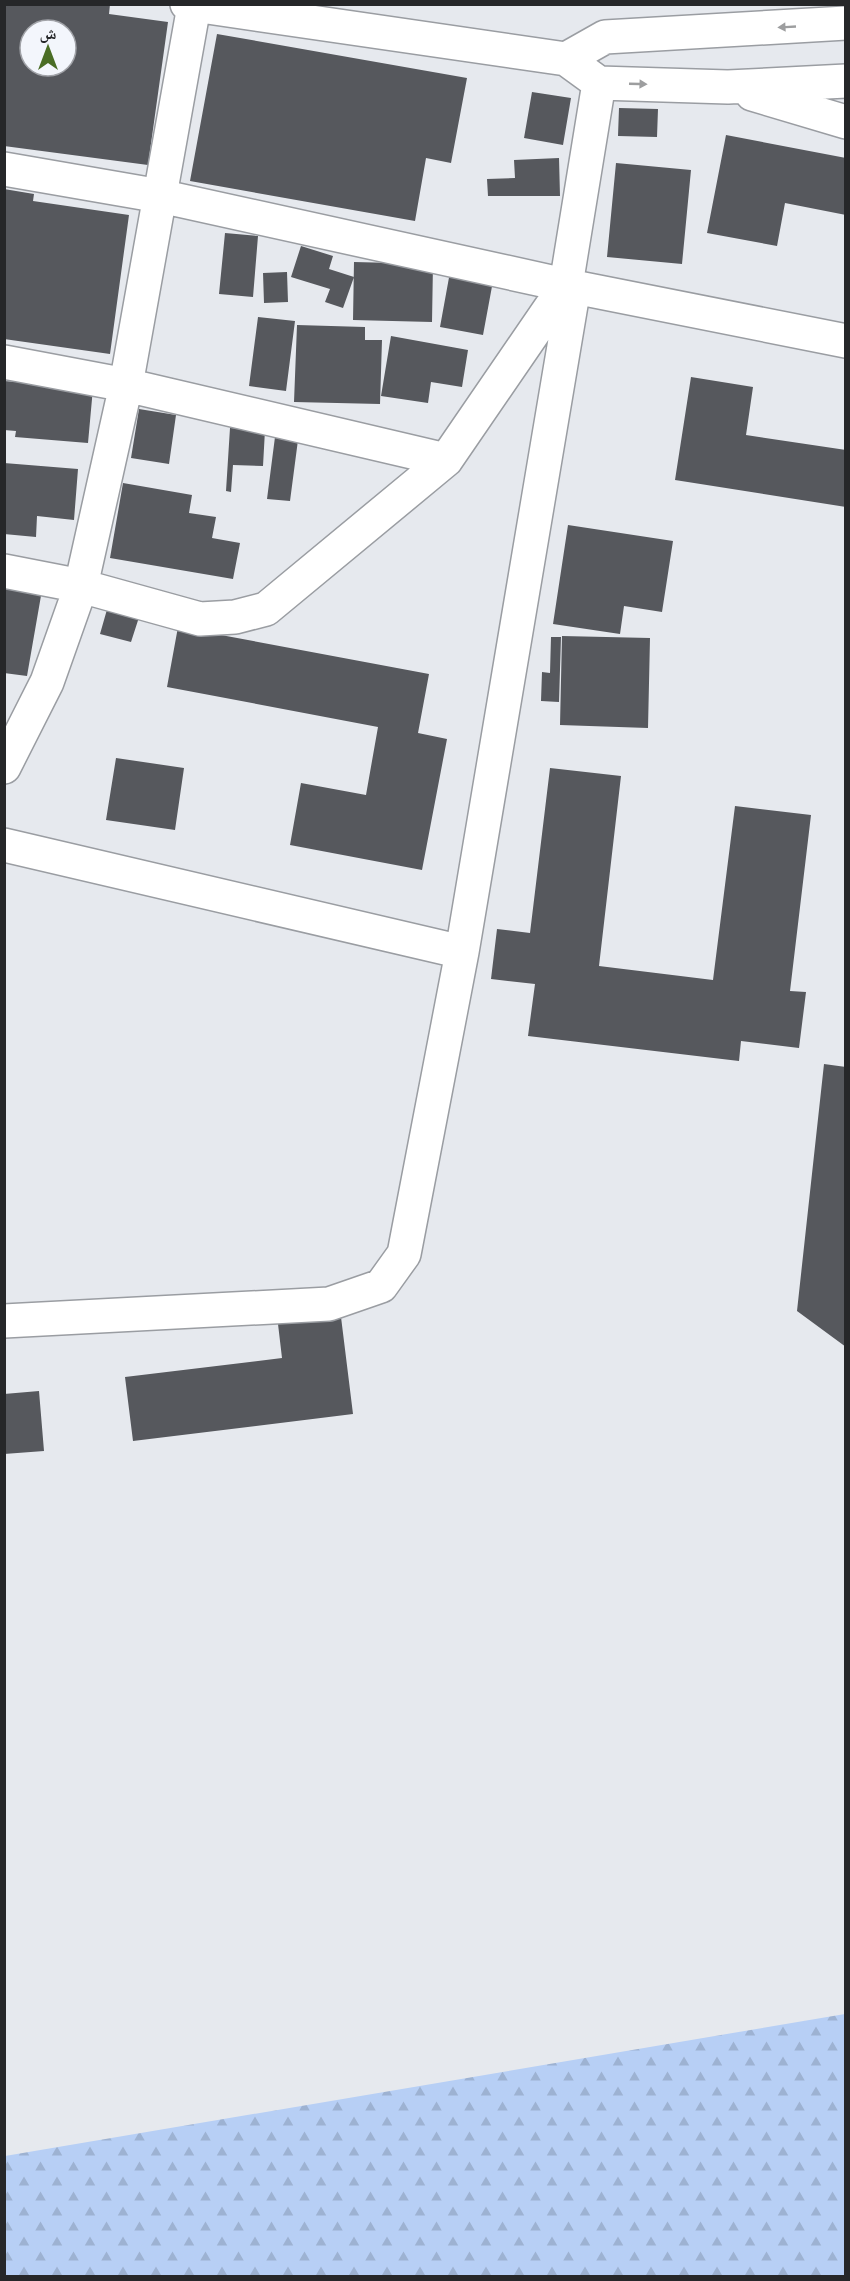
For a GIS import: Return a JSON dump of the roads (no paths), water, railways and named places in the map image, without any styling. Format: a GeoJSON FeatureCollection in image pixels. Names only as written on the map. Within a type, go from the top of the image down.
{"type":"FeatureCollection","features":[{"type":"Feature","properties":{"kind":"street"},"geometry":{"type":"LineString","coordinates":[[4,766],[47,682],[81,586],[126,385],[160,196],[190,5],[566,59],[599,83],[728,87],[846,81]]}},
{"type":"Feature","properties":{"kind":"street"},"geometry":{"type":"LineString","coordinates":[[566,59],[605,37],[846,23]]}},
{"type":"Feature","properties":{"kind":"street"},"geometry":{"type":"LineString","coordinates":[[4,1321],[329,1304],[381,1286],[404,1254],[462,952],[570,286],[599,83]]}},
{"type":"Feature","properties":{"kind":"street"},"geometry":{"type":"LineString","coordinates":[[728,87],[846,122]]}},
{"type":"Feature","properties":{"kind":"street"},"geometry":{"type":"LineString","coordinates":[[4,169],[160,196],[570,286],[846,341]]}},
{"type":"Feature","properties":{"kind":"street"},"geometry":{"type":"LineString","coordinates":[[4,571],[81,586],[200,619],[235,617],[266,609],[446,460],[570,286]]}},
{"type":"Feature","properties":{"kind":"street"},"geometry":{"type":"LineString","coordinates":[[4,362],[126,385],[446,460]]}},
{"type":"Feature","properties":{"kind":"street"},"geometry":{"type":"LineString","coordinates":[[4,845],[462,952]]}}]}
